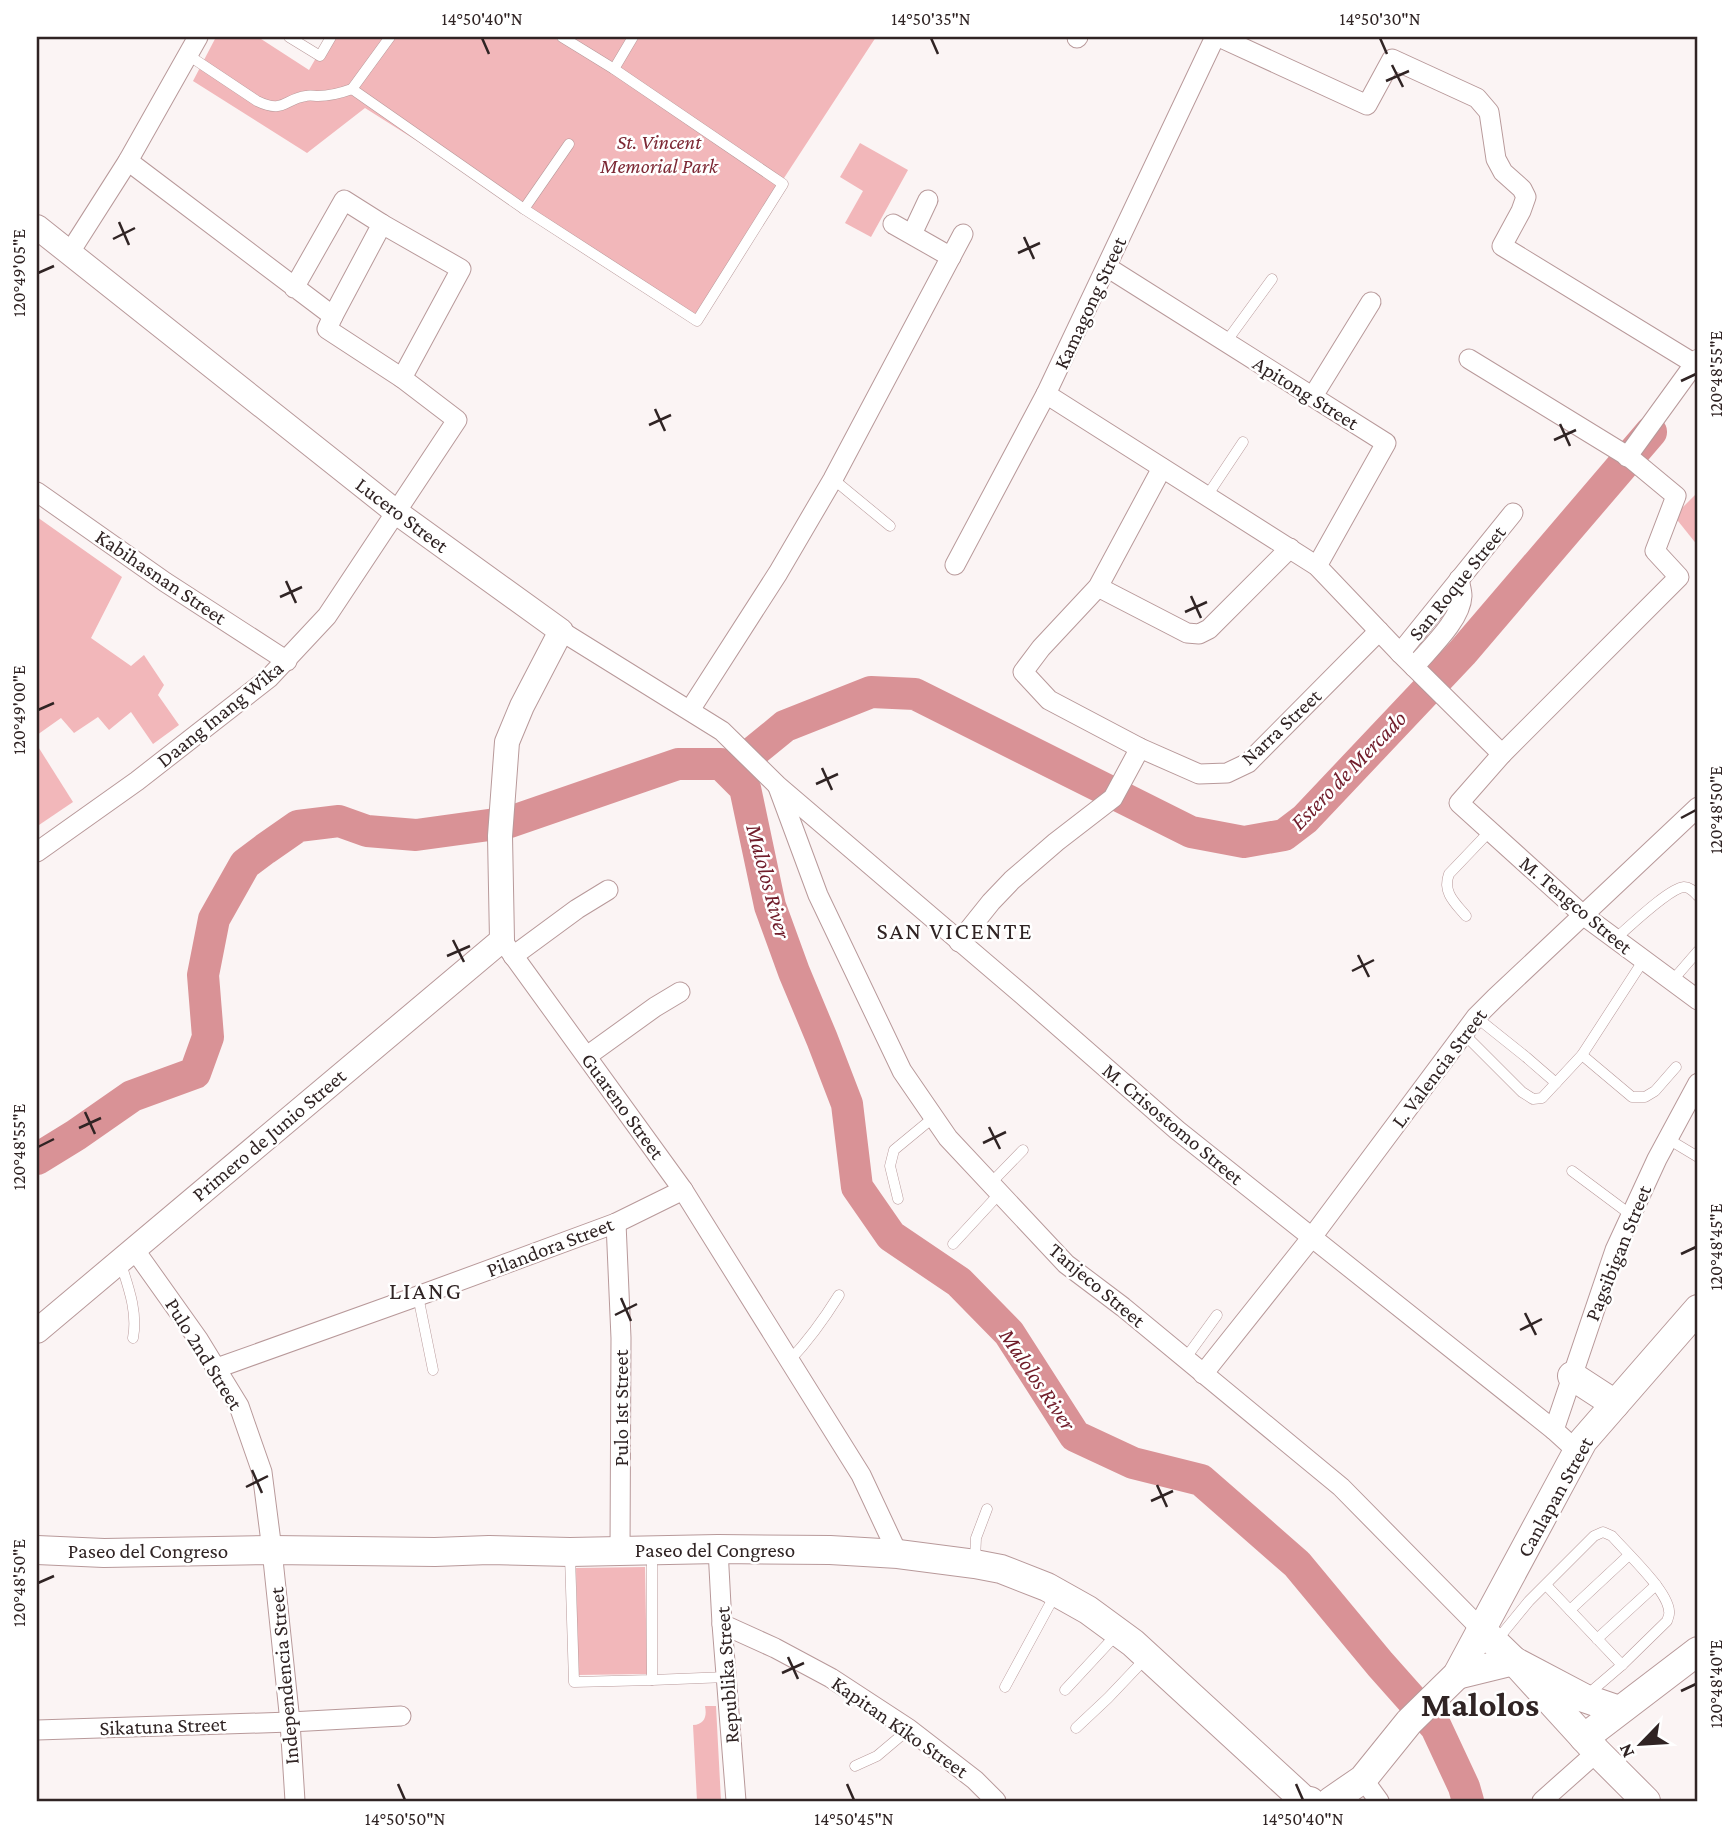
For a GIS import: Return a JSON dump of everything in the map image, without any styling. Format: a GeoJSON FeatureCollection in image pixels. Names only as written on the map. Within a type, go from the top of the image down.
{"type":"FeatureCollection","features":[{"type":"Feature","properties":{"kind":"main road","name":"Canlapan Street"},"geometry":{"type":"LineString","coordinates":[[1497,1645],[1577,1451],[1698,1309]]}},
{"type":"Feature","properties":{"kind":"main road"},"geometry":{"type":"LineString","coordinates":[[1572,1376],[1615,1404]]}},
{"type":"Feature","properties":{"kind":"main road","name":"Paseo del Congreso"},"geometry":{"type":"LineString","coordinates":[[37,1550],[104,1553],[272,1550],[830,1550],[898,1554],[1001,1569],[1057,1592],[1133,1643],[1304,1800],[1310,1801]]}},
{"type":"Feature","properties":{"kind":"main road"},"geometry":{"type":"LineString","coordinates":[[1331,1801],[1363,1779],[1409,1722],[1457,1675],[1497,1645]]}},
{"type":"Feature","properties":{"kind":"main road"},"geometry":{"type":"LineString","coordinates":[[1457,1675],[1497,1645]]}},
{"type":"Feature","properties":{"kind":"main road"},"geometry":{"type":"LineString","coordinates":[[1497,1645],[1584,1698],[1619,1710]]}},
{"type":"Feature","properties":{"kind":"main road"},"geometry":{"type":"LineString","coordinates":[[1497,1645],[1646,1801]]}},
{"type":"Feature","properties":{"kind":"main road"},"geometry":{"type":"LineString","coordinates":[[1591,1745],[1619,1710],[1698,1651]]}},
{"type":"Feature","properties":{"kind":"street"},"geometry":{"type":"LineString","coordinates":[[69,252],[128,161],[198,37]]}},
{"type":"Feature","properties":{"kind":"street"},"geometry":{"type":"LineString","coordinates":[[1217,37],[1367,105],[1392,59],[1477,99],[1489,113],[1496,159],[1503,172],[1522,189],[1526,197],[1502,247],[1697,362],[1628,457]]}},
{"type":"Feature","properties":{"kind":"street","name":"Kamagong Street"},"geometry":{"type":"LineString","coordinates":[[955,565],[1046,394],[1217,37]]}},
{"type":"Feature","properties":{"kind":"street"},"geometry":{"type":"LineString","coordinates":[[128,161],[333,316]]}},
{"type":"Feature","properties":{"kind":"street"},"geometry":{"type":"LineString","coordinates":[[294,288],[344,200],[461,269],[402,378],[327,329],[382,224]]}},
{"type":"Feature","properties":{"kind":"street"},"geometry":{"type":"LineString","coordinates":[[912,233],[928,200]]}},
{"type":"Feature","properties":{"kind":"street"},"geometry":{"type":"LineString","coordinates":[[894,224],[950,257]]}},
{"type":"Feature","properties":{"kind":"street","name":"Lucero Street"},"geometry":{"type":"LineString","coordinates":[[37,227],[396,512],[561,631],[722,731],[778,786]]}},
{"type":"Feature","properties":{"kind":"street"},"geometry":{"type":"LineString","coordinates":[[690,710],[778,573],[833,479],[963,234]]}},
{"type":"Feature","properties":{"kind":"street","name":"Apitong Street"},"geometry":{"type":"LineString","coordinates":[[1107,267],[1386,443],[1317,566]]}},
{"type":"Feature","properties":{"kind":"street"},"geometry":{"type":"LineString","coordinates":[[1313,396],[1371,302]]}},
{"type":"Feature","properties":{"kind":"street"},"geometry":{"type":"LineString","coordinates":[[1046,394],[1317,566],[1502,754],[1679,577],[1655,551],[1676,496],[1628,457],[1469,359]]}},
{"type":"Feature","properties":{"kind":"street","name":"Daang Inang Wika"},"geometry":{"type":"LineString","coordinates":[[37,852],[137,782],[259,686],[287,661],[327,617],[457,420],[402,378]]}},
{"type":"Feature","properties":{"kind":"street"},"geometry":{"type":"LineString","coordinates":[[1162,468],[1098,587],[1187,633],[1199,634],[1209,629],[1290,548]]}},
{"type":"Feature","properties":{"kind":"street","name":"Kabihasnan Street"},"geometry":{"type":"LineString","coordinates":[[37,492],[165,582],[287,661]]}},
{"type":"Feature","properties":{"kind":"street","name":"San Roque Street"},"geometry":{"type":"LineString","coordinates":[[1400,653],[1513,513]]}},
{"type":"Feature","properties":{"kind":"street"},"geometry":{"type":"LineString","coordinates":[[1420,672],[1458,610],[1462,597],[1460,579]]}},
{"type":"Feature","properties":{"kind":"street","name":"Narra Street"},"geometry":{"type":"LineString","coordinates":[[1098,587],[1041,648],[1023,672],[1049,700],[1140,748],[1199,774],[1227,773],[1248,763],[1379,631]]}},
{"type":"Feature","properties":{"kind":"street"},"geometry":{"type":"LineString","coordinates":[[561,631],[522,706],[508,741],[500,836],[508,948],[608,890]]}},
{"type":"Feature","properties":{"kind":"street"},"geometry":{"type":"LineString","coordinates":[[959,942],[1012,880],[1113,798],[1140,748]]}},
{"type":"Feature","properties":{"kind":"street","name":"M. Tengco Street"},"geometry":{"type":"LineString","coordinates":[[1502,754],[1459,803],[1583,915],[1698,1000]]}},
{"type":"Feature","properties":{"kind":"street","name":"M. Crisostomo Street"},"geometry":{"type":"LineString","coordinates":[[778,786],[1177,1130],[1577,1451]]}},
{"type":"Feature","properties":{"kind":"street","name":"Tanjeco Street"},"geometry":{"type":"LineString","coordinates":[[778,786],[818,895],[902,1071],[948,1138],[1066,1264],[1123,1307],[1341,1487],[1497,1645]]}},
{"type":"Feature","properties":{"kind":"street","name":"L. Valencia Street"},"geometry":{"type":"LineString","coordinates":[[1203,1374],[1312,1237],[1476,1017],[1698,807]]}},
{"type":"Feature","properties":{"kind":"street","name":"Guareno Street"},"geometry":{"type":"LineString","coordinates":[[508,948],[683,1190],[861,1475],[898,1554]]}},
{"type":"Feature","properties":{"kind":"street","name":"Primero de Junio Street"},"geometry":{"type":"LineString","coordinates":[[37,1331],[127,1255],[508,948]]}},
{"type":"Feature","properties":{"kind":"street"},"geometry":{"type":"LineString","coordinates":[[587,1056],[680,992]]}},
{"type":"Feature","properties":{"kind":"street","name":"Pagsibigan Street"},"geometry":{"type":"LineString","coordinates":[[1554,1430],[1615,1250],[1698,1083]]}},
{"type":"Feature","properties":{"kind":"street","name":"Pilandora Street"},"geometry":{"type":"LineString","coordinates":[[217,1368],[616,1223],[683,1190]]}},
{"type":"Feature","properties":{"kind":"street","name":"Pulo 1st Street"},"geometry":{"type":"LineString","coordinates":[[616,1223],[621,1338],[620,1551]]}},
{"type":"Feature","properties":{"kind":"street","name":"Pulo 2nd Street"},"geometry":{"type":"LineString","coordinates":[[127,1255],[198,1339],[239,1406],[262,1472],[272,1550]]}},
{"type":"Feature","properties":{"kind":"street","name":"Republika Street"},"geometry":{"type":"LineString","coordinates":[[718,1549],[736,1801]]}},
{"type":"Feature","properties":{"kind":"street","name":"Independencia Street"},"geometry":{"type":"LineString","coordinates":[[272,1550],[290,1722],[295,1801]]}},
{"type":"Feature","properties":{"kind":"street","name":"Kapitan Kiko Street"},"geometry":{"type":"LineString","coordinates":[[722,1624],[831,1678],[909,1729],[975,1780],[996,1801]]}},
{"type":"Feature","properties":{"kind":"street","name":"Sikatuna Street"},"geometry":{"type":"LineString","coordinates":[[37,1730],[401,1716]]}},
{"type":"Feature","properties":{"kind":"street"},"geometry":{"type":"LineString","coordinates":[[1542,1801],[1591,1745]]}},
{"type":"Feature","properties":{"kind":"street"},"geometry":{"type":"LineString","coordinates":[[1363,1779],[1379,1801]]}},
{"type":"Feature","properties":{"kind":"lane"},"geometry":{"type":"LineString","coordinates":[[289,37],[320,56],[331,37]]}},
{"type":"Feature","properties":{"kind":"lane"},"geometry":{"type":"LineString","coordinates":[[188,55],[257,101],[278,107],[305,96],[328,95],[352,89],[390,37]]}},
{"type":"Feature","properties":{"kind":"lane"},"geometry":{"type":"LineString","coordinates":[[352,89],[524,209],[697,321],[783,184],[614,69],[562,37]]}},
{"type":"Feature","properties":{"kind":"lane"},"geometry":{"type":"LineString","coordinates":[[614,69],[633,37]]}},
{"type":"Feature","properties":{"kind":"lane"},"geometry":{"type":"LineString","coordinates":[[524,209],[569,144]]}},
{"type":"Feature","properties":{"kind":"lane"},"geometry":{"type":"LineString","coordinates":[[1226,342],[1272,279]]}},
{"type":"Feature","properties":{"kind":"lane"},"geometry":{"type":"LineString","coordinates":[[1207,496],[1243,442]]}},
{"type":"Feature","properties":{"kind":"lane"},"geometry":{"type":"LineString","coordinates":[[833,479],[890,526]]}},
{"type":"Feature","properties":{"kind":"lane"},"geometry":{"type":"LineString","coordinates":[[1466,916],[1448,893],[1445,883],[1449,874],[1490,831]]}},
{"type":"Feature","properties":{"kind":"lane"},"geometry":{"type":"LineString","coordinates":[[1615,939],[1671,892],[1682,887],[1689,888],[1698,896]]}},
{"type":"Feature","properties":{"kind":"lane"},"geometry":{"type":"LineString","coordinates":[[1672,981],[1698,951]]}},
{"type":"Feature","properties":{"kind":"lane"},"geometry":{"type":"LineString","coordinates":[[1464,1034],[1522,1092],[1533,1099],[1542,1098],[1582,1055],[1643,961]]}},
{"type":"Feature","properties":{"kind":"lane"},"geometry":{"type":"LineString","coordinates":[[1476,1017],[1527,1056],[1556,1083]]}},
{"type":"Feature","properties":{"kind":"lane"},"geometry":{"type":"LineString","coordinates":[[1582,1055],[1632,1097],[1645,1097],[1655,1091],[1676,1067]]}},
{"type":"Feature","properties":{"kind":"lane"},"geometry":{"type":"LineString","coordinates":[[898,1199],[890,1166],[894,1150],[934,1117]]}},
{"type":"Feature","properties":{"kind":"lane"},"geometry":{"type":"LineString","coordinates":[[1668,1139],[1698,1157]]}},
{"type":"Feature","properties":{"kind":"lane"},"geometry":{"type":"LineString","coordinates":[[953,1244],[1023,1150]]}},
{"type":"Feature","properties":{"kind":"lane"},"geometry":{"type":"LineString","coordinates":[[1572,1171],[1631,1214]]}},
{"type":"Feature","properties":{"kind":"lane"},"geometry":{"type":"LineString","coordinates":[[127,1255],[134,1315],[133,1338]]}},
{"type":"Feature","properties":{"kind":"lane"},"geometry":{"type":"LineString","coordinates":[[790,1360],[807,1343],[839,1295]]}},
{"type":"Feature","properties":{"kind":"lane"},"geometry":{"type":"LineString","coordinates":[[418,1296],[433,1370]]}},
{"type":"Feature","properties":{"kind":"lane"},"geometry":{"type":"LineString","coordinates":[[1185,1359],[1217,1315]]}},
{"type":"Feature","properties":{"kind":"lane"},"geometry":{"type":"LineString","coordinates":[[975,1564],[976,1538],[987,1509]]}},
{"type":"Feature","properties":{"kind":"lane"},"geometry":{"type":"LineString","coordinates":[[1497,1645],[1529,1601],[1594,1536],[1603,1532],[1612,1536],[1656,1585],[1666,1599],[1670,1612],[1667,1621],[1584,1698]]}},
{"type":"Feature","properties":{"kind":"lane"},"geometry":{"type":"LineString","coordinates":[[652,1550],[652,1680]]}},
{"type":"Feature","properties":{"kind":"lane"},"geometry":{"type":"LineString","coordinates":[[570,1552],[574,1682],[727,1677]]}},
{"type":"Feature","properties":{"kind":"lane"},"geometry":{"type":"LineString","coordinates":[[1570,1610],[1629,1555]]}},
{"type":"Feature","properties":{"kind":"lane"},"geometry":{"type":"LineString","coordinates":[[1546,1585],[1622,1665]]}},
{"type":"Feature","properties":{"kind":"lane"},"geometry":{"type":"LineString","coordinates":[[1597,1639],[1656,1585]]}},
{"type":"Feature","properties":{"kind":"lane"},"geometry":{"type":"LineString","coordinates":[[1005,1687],[1057,1592]]}},
{"type":"Feature","properties":{"kind":"lane"},"geometry":{"type":"LineString","coordinates":[[1065,1690],[1118,1632]]}},
{"type":"Feature","properties":{"kind":"lane"},"geometry":{"type":"LineString","coordinates":[[1076,1728],[1147,1656]]}},
{"type":"Feature","properties":{"kind":"lane"},"geometry":{"type":"LineString","coordinates":[[855,1766],[877,1756],[909,1729]]}},
{"type":"Feature","properties":{"kind":"green space","name":"St. Vincent Memorial Park"},"geometry":{"type":"Polygon","coordinates":[[[216,37],[258,37],[309,70],[328,37],[876,37],[694,316],[365,108],[307,153],[193,81],[216,37]]]}},
{"type":"Feature","properties":{"kind":"green space"},"geometry":{"type":"Polygon","coordinates":[[[860,143],[908,170],[871,237],[845,223],[863,191],[840,177],[860,143]]]}},
{"type":"Feature","properties":{"kind":"green space"},"geometry":{"type":"Polygon","coordinates":[[[1698,492],[1698,546],[1674,516],[1698,492]]]}},
{"type":"Feature","properties":{"kind":"green space"},"geometry":{"type":"Polygon","coordinates":[[[37,517],[122,577],[91,638],[131,666],[144,655],[164,685],[158,695],[179,725],[153,744],[131,712],[109,730],[98,717],[74,733],[61,718],[37,735],[37,517]]]}},
{"type":"Feature","properties":{"kind":"green space"},"geometry":{"type":"Polygon","coordinates":[[[37,745],[73,802],[39,825],[37,821],[37,745]]]}},
{"type":"Feature","properties":{"kind":"green space"},"geometry":{"type":"Polygon","coordinates":[[[645,1567],[647,1674],[578,1675],[576,1568],[645,1567]]]}},
{"type":"Feature","properties":{"kind":"green space"},"geometry":{"type":"Polygon","coordinates":[[[705,1706],[716,1706],[721,1801],[697,1801],[693,1725],[704,1719],[705,1706]]]}},
{"type":"Feature","properties":{"kind":"waterway","name":"Estero de Mercado"},"geometry":{"type":"LineString","coordinates":[[730,771],[785,726],[871,692],[915,694],[1191,832],[1244,842],[1284,835],[1305,819],[1462,653],[1651,432]]}},
{"type":"Feature","properties":{"kind":"waterway","name":"Malolos River"},"geometry":{"type":"LineString","coordinates":[[37,1159],[132,1096],[195,1073],[208,1037],[203,975],[214,919],[245,864],[298,826],[339,821],[367,831],[416,835],[510,822],[678,764],[721,764],[745,788],[770,906],[847,1104],[857,1187],[891,1236],[959,1282],[1009,1333],[1075,1436],[1133,1463],[1201,1480],[1297,1564],[1436,1727],[1468,1801]]}},
{"type":"Feature","properties":{"kind":"district","name":"SAN VICENTE"},"geometry":{"type":"Point","coordinates":[955,931]}},
{"type":"Feature","properties":{"kind":"district","name":"LIANG"},"geometry":{"type":"Point","coordinates":[426,1291]}},
{"type":"Feature","properties":{"kind":"district","name":"Malolos"},"geometry":{"type":"Point","coordinates":[1480,1704]}}]}
